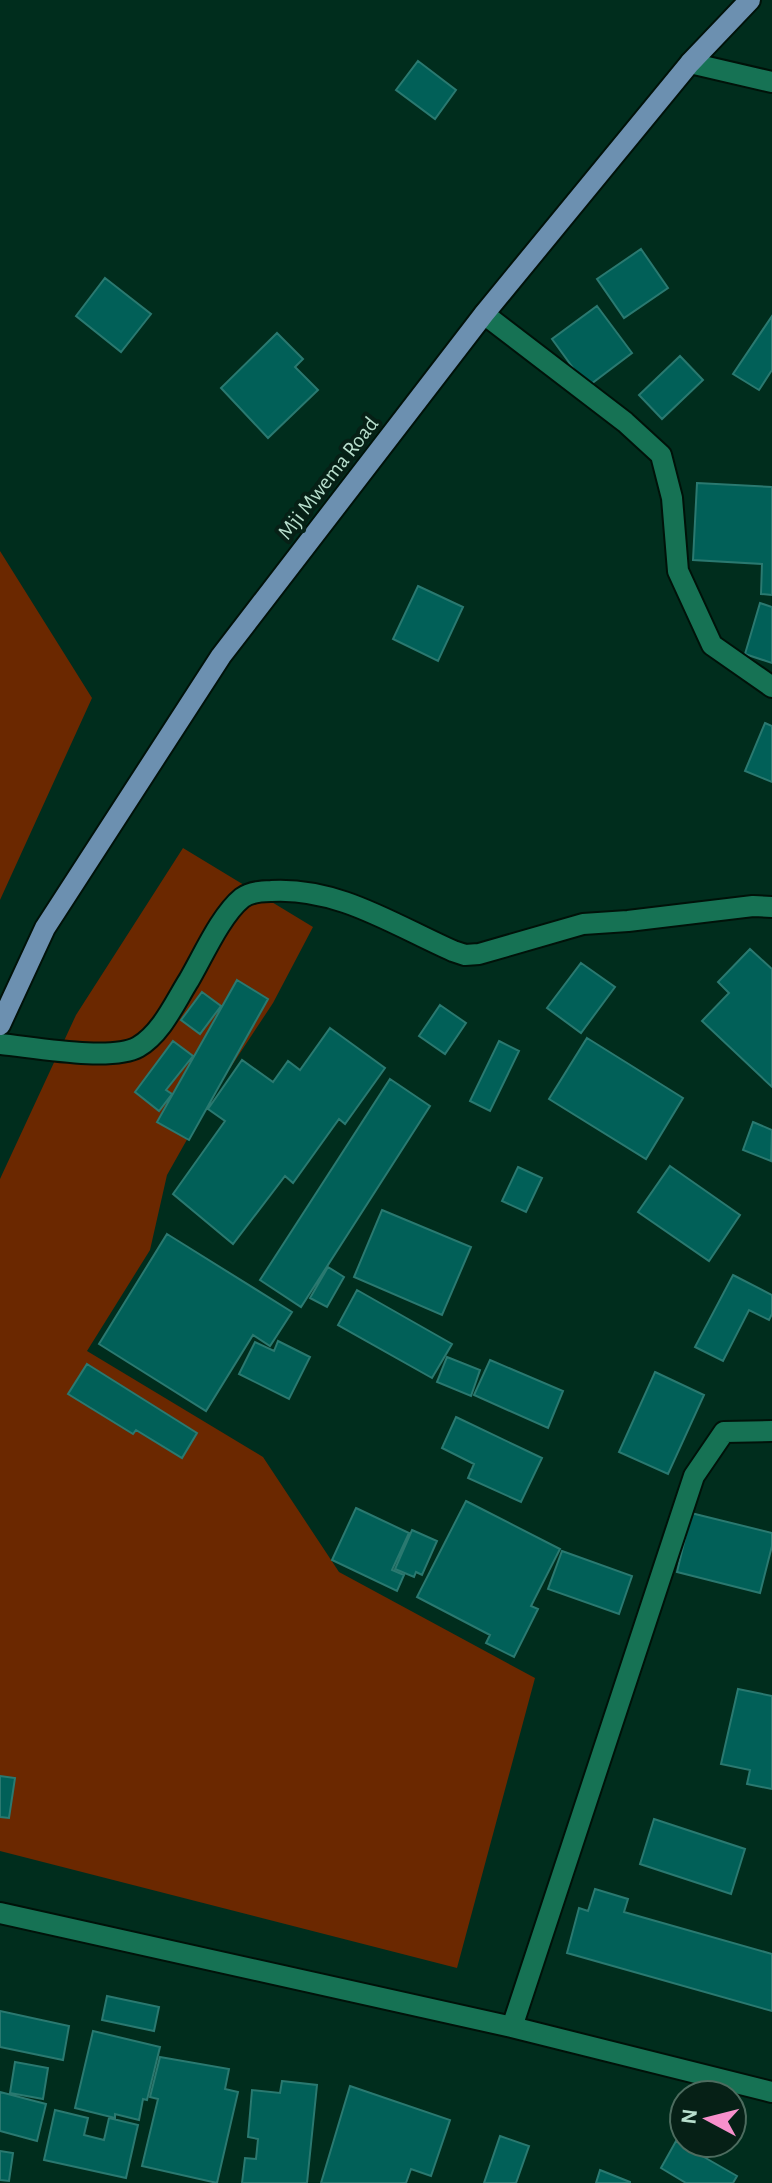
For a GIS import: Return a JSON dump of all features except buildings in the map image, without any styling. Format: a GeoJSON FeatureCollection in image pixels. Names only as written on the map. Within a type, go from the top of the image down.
{"type":"FeatureCollection","features":[{"type":"Feature","properties":{"kind":"main road","name":"Mji Mwema Road"},"geometry":{"type":"LineString","coordinates":[[0,1025],[45,928],[221,656],[484,314],[690,63],[750,0]]}},
{"type":"Feature","properties":{"kind":"street"},"geometry":{"type":"LineString","coordinates":[[690,63],[772,82]]}},
{"type":"Feature","properties":{"kind":"street"},"geometry":{"type":"LineString","coordinates":[[751,77],[772,65]]}},
{"type":"Feature","properties":{"kind":"street"},"geometry":{"type":"LineString","coordinates":[[484,314],[625,422],[661,455],[672,498],[678,571],[712,645],[772,687]]}},
{"type":"Feature","properties":{"kind":"street"},"geometry":{"type":"LineString","coordinates":[[0,1044],[91,1053],[138,1048],[159,1029],[225,920],[243,898],[258,892],[301,891],[337,898],[453,951],[472,956],[583,924],[753,906],[772,907]]}},
{"type":"Feature","properties":{"kind":"street"},"geometry":{"type":"LineString","coordinates":[[512,2027],[694,1476],[724,1432],[772,1431]]}},
{"type":"Feature","properties":{"kind":"street"},"geometry":{"type":"LineString","coordinates":[[0,1913],[512,2027],[772,2092]]}},
{"type":"Feature","properties":{"kind":"shaded area"},"geometry":{"type":"Polygon","coordinates":[[[0,551],[92,698],[0,900],[0,551]]]}},
{"type":"Feature","properties":{"kind":"shaded area"},"geometry":{"type":"Polygon","coordinates":[[[183,848],[313,927],[273,1003],[211,1097],[167,1175],[150,1250],[87,1351],[263,1457],[339,1572],[535,1678],[457,1968],[0,1851],[0,1179],[76,1015],[183,848]]]}}]}
